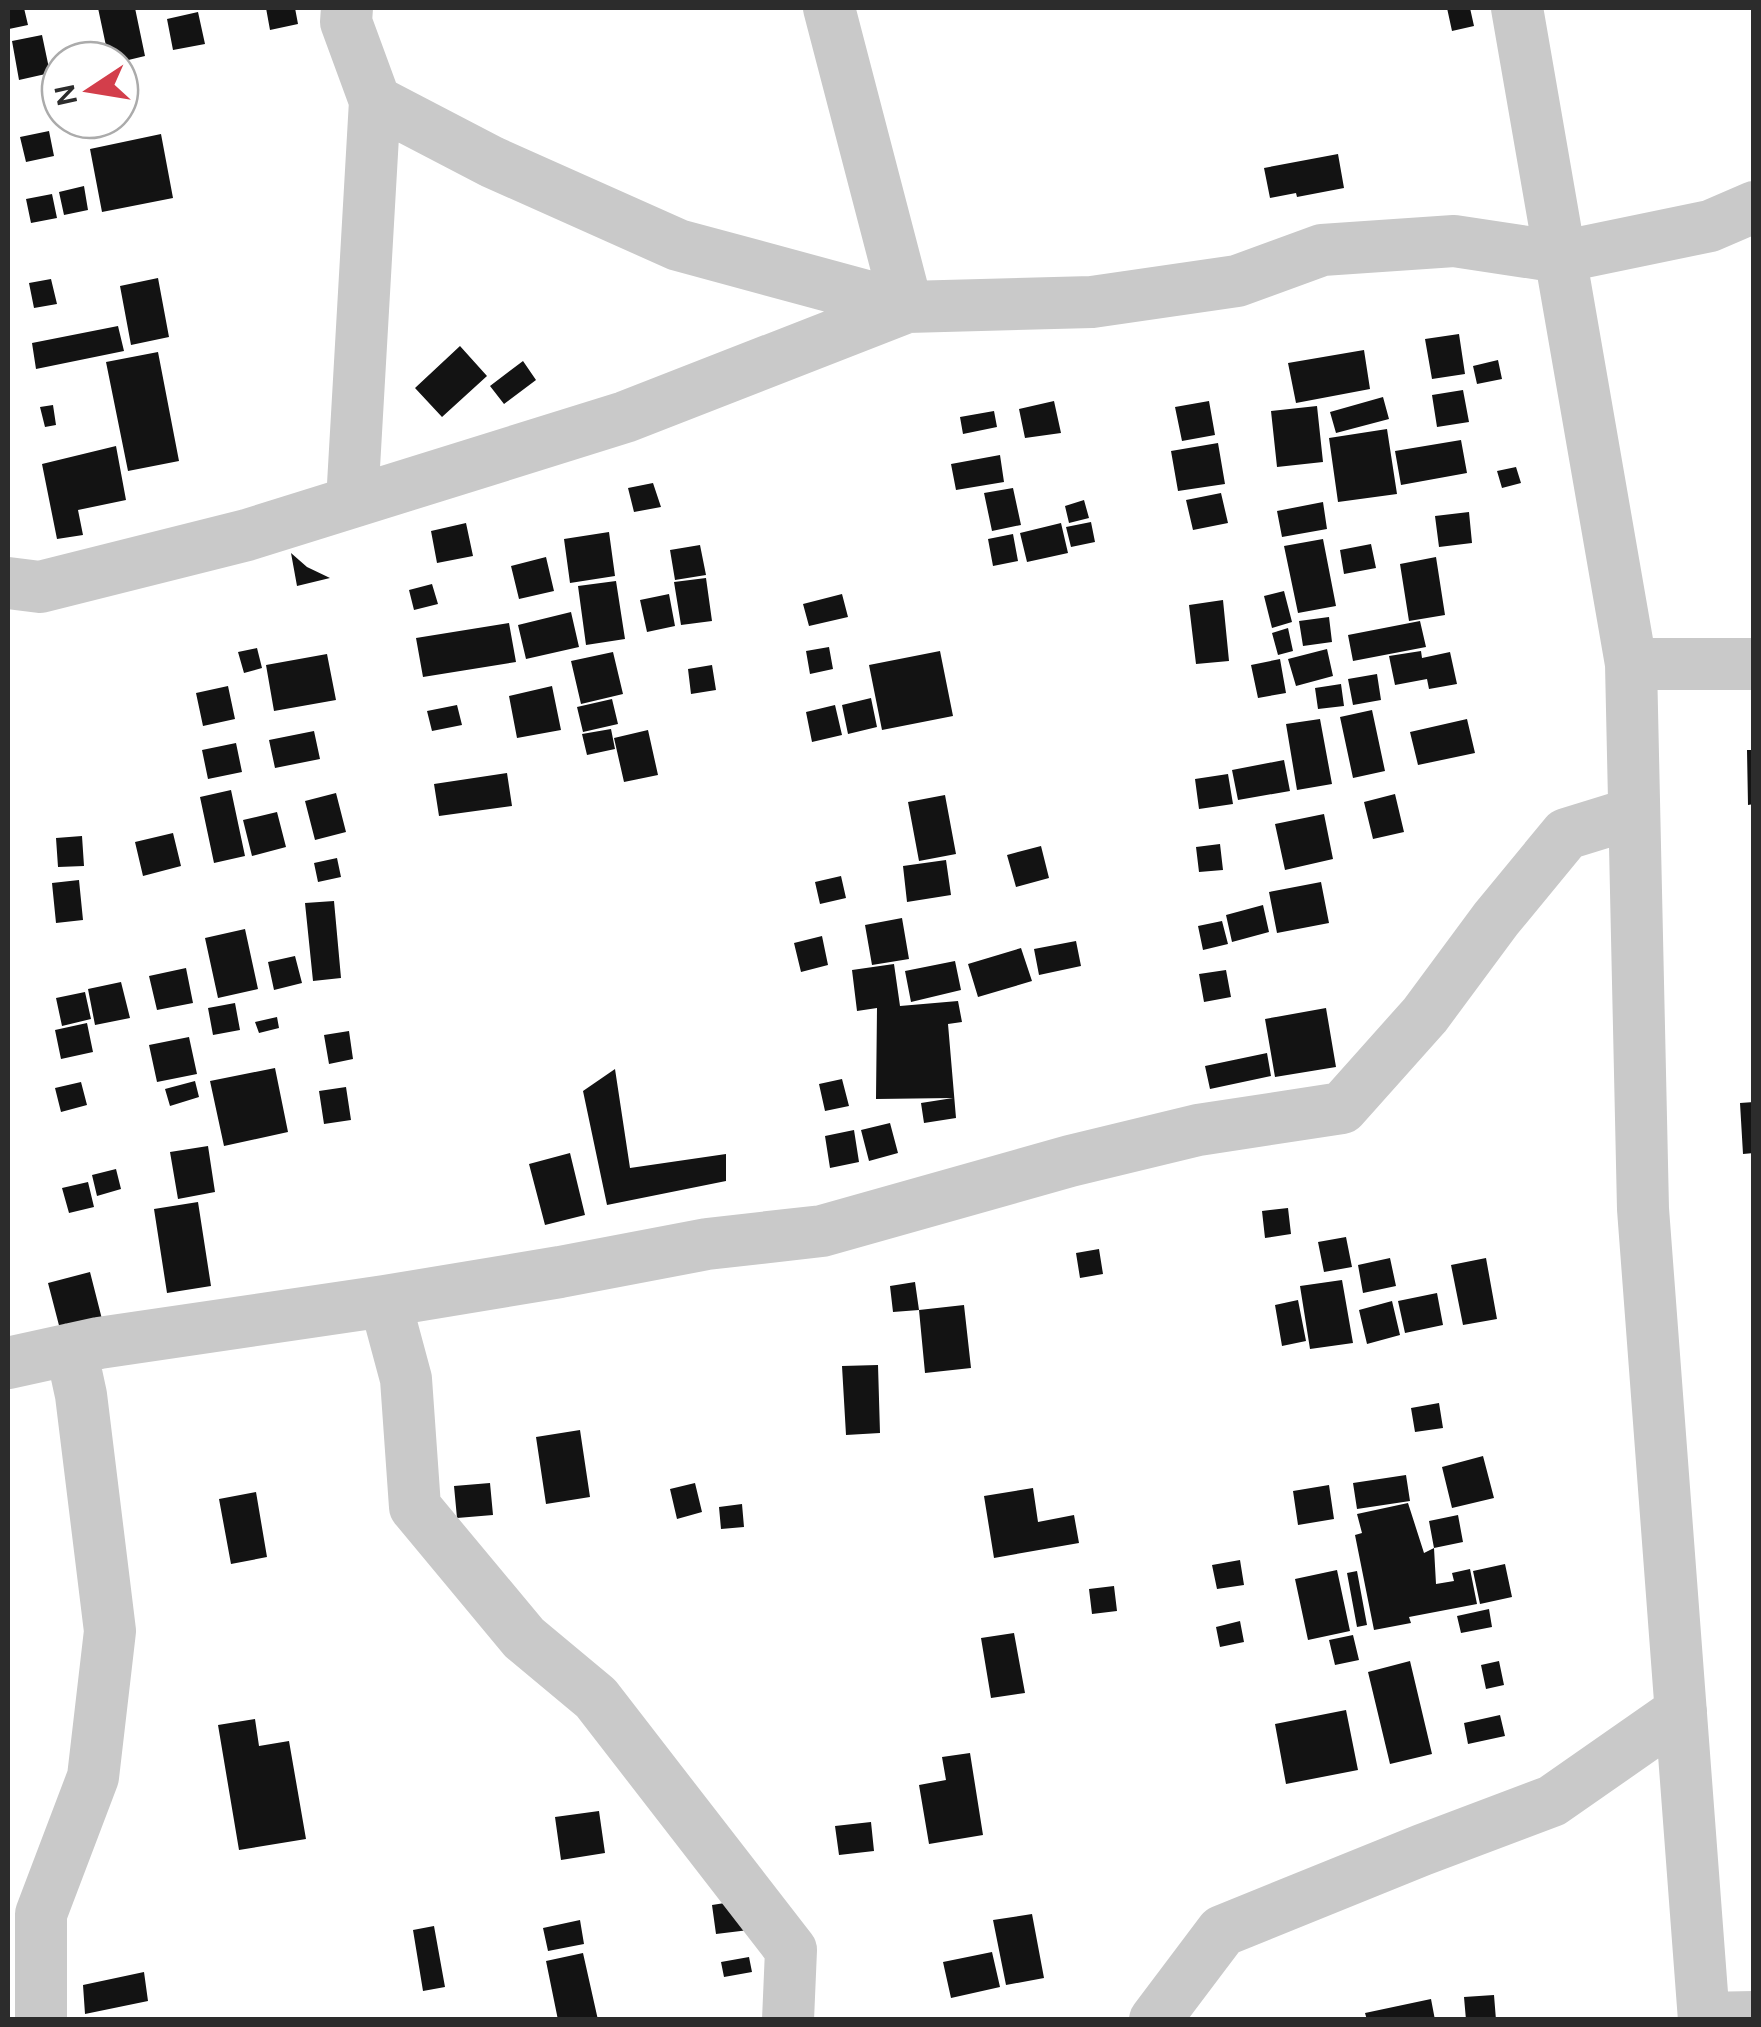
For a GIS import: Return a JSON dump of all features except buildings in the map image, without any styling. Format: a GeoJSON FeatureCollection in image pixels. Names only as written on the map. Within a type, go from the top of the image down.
{"type":"FeatureCollection","features":[{"type":"Feature","properties":{"kind":"street"},"geometry":{"type":"LineString","coordinates":[[347,8],[346,22],[375,101],[352,502]]}},
{"type":"Feature","properties":{"kind":"street"},"geometry":{"type":"LineString","coordinates":[[828,8],[907,307]]}},
{"type":"Feature","properties":{"kind":"street"},"geometry":{"type":"LineString","coordinates":[[1516,8],[1631,664],[1643,1209],[1680,1711],[1720,2018]]}},
{"type":"Feature","properties":{"kind":"street"},"geometry":{"type":"LineString","coordinates":[[375,101],[492,162],[678,245],[907,307],[1092,302],[1238,281],[1322,250],[1454,241],[1560,256],[1710,226],[1754,207]]}},
{"type":"Feature","properties":{"kind":"street"},"geometry":{"type":"LineString","coordinates":[[8,583],[40,588],[247,535],[626,417],[907,307]]}},
{"type":"Feature","properties":{"kind":"street"},"geometry":{"type":"LineString","coordinates":[[1631,664],[1754,664]]}},
{"type":"Feature","properties":{"kind":"street"},"geometry":{"type":"LineString","coordinates":[[8,1364],[71,1348],[560,1272],[708,1244],[822,1231],[1070,1161],[1198,1130],[1342,1108],[1425,1015],[1496,918],[1566,834],[1634,813]]}},
{"type":"Feature","properties":{"kind":"street"},"geometry":{"type":"LineString","coordinates":[[384,1300],[406,1379],[415,1507],[524,1638],[596,1698],[791,1950],[788,2020]]}},
{"type":"Feature","properties":{"kind":"street"},"geometry":{"type":"LineString","coordinates":[[42,2020],[41,1914],[93,1777],[110,1631],[81,1395],[71,1348]]}},
{"type":"Feature","properties":{"kind":"street"},"geometry":{"type":"LineString","coordinates":[[1155,2020],[1222,1931],[1552,1801],[1680,1711]]}}]}
